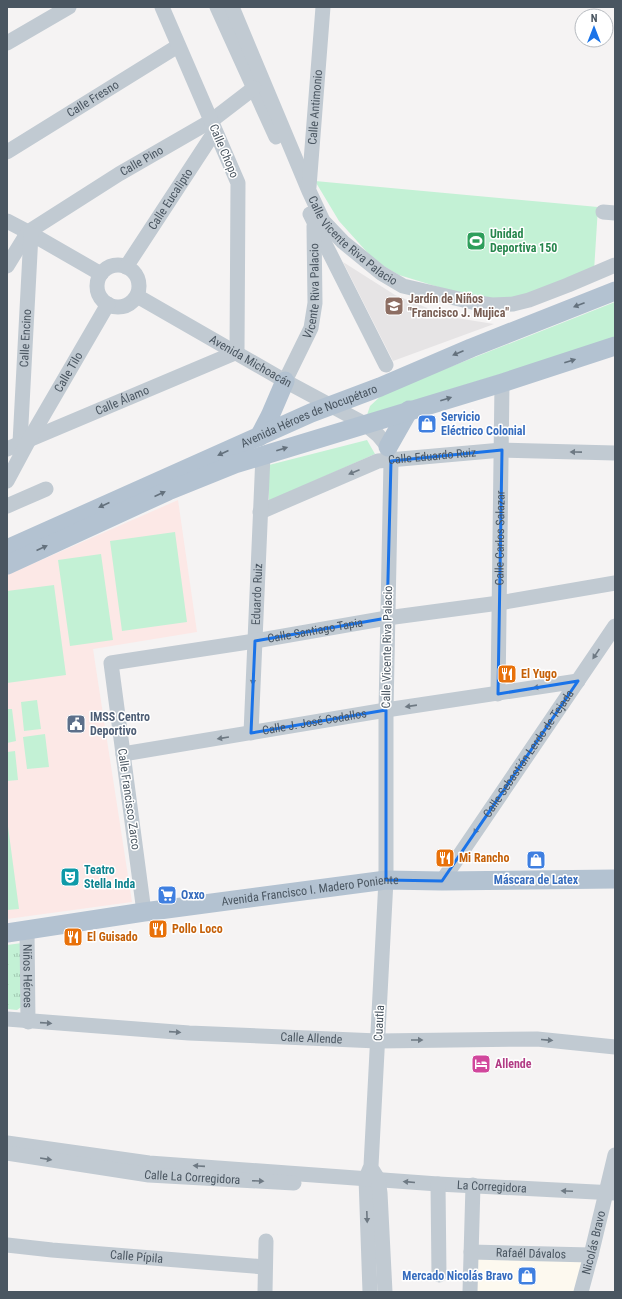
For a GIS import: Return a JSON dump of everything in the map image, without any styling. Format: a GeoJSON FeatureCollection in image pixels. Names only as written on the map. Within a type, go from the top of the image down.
{"type":"FeatureCollection","features":[{"type":"Feature","properties":{"kind":"main road","name":"Avenida Héroes de Nocupétaro"},"geometry":{"type":"LineString","coordinates":[[7,565],[168,491],[235,464],[311,413],[380,387],[471,348],[615,291]]}},
{"type":"Feature","properties":{"kind":"main road","name":"Avenida Héroes de Nocupétaro"},"geometry":{"type":"LineString","coordinates":[[7,548],[261,446],[310,441],[502,383],[615,346]]}},
{"type":"Feature","properties":{"kind":"main road"},"geometry":{"type":"LineString","coordinates":[[261,446],[270,416],[285,381]]}},
{"type":"Feature","properties":{"kind":"main road"},"geometry":{"type":"LineString","coordinates":[[365,424],[364,413],[366,406],[380,387]]}},
{"type":"Feature","properties":{"kind":"main road"},"geometry":{"type":"LineString","coordinates":[[310,441],[332,405]]}},
{"type":"Feature","properties":{"kind":"main road"},"geometry":{"type":"LineString","coordinates":[[389,454],[409,410]]}},
{"type":"Feature","properties":{"kind":"main road","name":"Avenida Francisco I. Madero Poniente"},"geometry":{"type":"LineString","coordinates":[[7,933],[144,912],[386,880],[442,881],[615,879]]}},
{"type":"Feature","properties":{"kind":"street"},"geometry":{"type":"LineString","coordinates":[[7,43],[69,7]]}},
{"type":"Feature","properties":{"kind":"street","name":"Calle Chopo"},"geometry":{"type":"LineString","coordinates":[[162,7],[238,183],[236,352]]}},
{"type":"Feature","properties":{"kind":"street","name":"Vicente Riva Palacio"},"geometry":{"type":"LineString","coordinates":[[217,7],[314,223],[315,303],[311,328],[285,381]]}},
{"type":"Feature","properties":{"kind":"street","name":"Calle Vicente Riva Palacio"},"geometry":{"type":"LineString","coordinates":[[232,7],[308,190],[323,221],[343,242],[381,274],[403,286],[472,302],[492,305],[513,304],[529,300],[615,265]]}},
{"type":"Feature","properties":{"kind":"street","name":"Calle Antimonio"},"geometry":{"type":"LineString","coordinates":[[307,207],[322,7]]}},
{"type":"Feature","properties":{"kind":"street","name":"Calle Fresno"},"geometry":{"type":"LineString","coordinates":[[7,152],[178,46]]}},
{"type":"Feature","properties":{"kind":"street","name":"Calle Pino"},"geometry":{"type":"LineString","coordinates":[[29,233],[119,174],[213,126],[254,88]]}},
{"type":"Feature","properties":{"kind":"street","name":"Calle Eucalipto"},"geometry":{"type":"LineString","coordinates":[[126,267],[213,126]]}},
{"type":"Feature","properties":{"kind":"street"},"geometry":{"type":"LineString","coordinates":[[7,221],[101,274]]}},
{"type":"Feature","properties":{"kind":"street","name":"Calle Vicente Riva Palacio"},"geometry":{"type":"LineString","coordinates":[[314,223],[386,365]]}},
{"type":"Feature","properties":{"kind":"street"},"geometry":{"type":"LineString","coordinates":[[7,266],[29,233]]}},
{"type":"Feature","properties":{"kind":"street","name":"Calle Encino"},"geometry":{"type":"LineString","coordinates":[[19,444],[29,233]]}},
{"type":"Feature","properties":{"kind":"street"},"geometry":{"type":"LineString","coordinates":[[120,265],[126,267],[133,271],[137,276],[139,289],[137,296],[133,301],[121,307],[108,304],[99,294],[98,281],[101,274],[106,269],[113,266],[120,265]]}},
{"type":"Feature","properties":{"kind":"street","name":"Avenida Michoacán"},"geometry":{"type":"LineString","coordinates":[[137,296],[285,381],[365,424]]}},
{"type":"Feature","properties":{"kind":"street","name":"Calle Tilo"},"geometry":{"type":"LineString","coordinates":[[7,481],[19,444],[108,304]]}},
{"type":"Feature","properties":{"kind":"street","name":"Calle Álamo"},"geometry":{"type":"LineString","coordinates":[[19,444],[236,352]]}},
{"type":"Feature","properties":{"kind":"street","name":"Calle Carlos Salazar"},"geometry":{"type":"LineString","coordinates":[[498,694],[502,383]]}},
{"type":"Feature","properties":{"kind":"street"},"geometry":{"type":"LineString","coordinates":[[365,424],[378,435],[389,454]]}},
{"type":"Feature","properties":{"kind":"street","name":"Eduardo Ruiz"},"geometry":{"type":"LineString","coordinates":[[251,733],[260,512],[261,446]]}},
{"type":"Feature","properties":{"kind":"street","name":"Calle Eduardo Ruiz"},"geometry":{"type":"LineString","coordinates":[[260,512],[378,461],[389,454],[502,450],[615,453]]}},
{"type":"Feature","properties":{"kind":"street","name":"Calle Vicente Riva Palacio"},"geometry":{"type":"LineString","coordinates":[[386,880],[389,454]]}},
{"type":"Feature","properties":{"kind":"street"},"geometry":{"type":"LineString","coordinates":[[7,506],[46,489]]}},
{"type":"Feature","properties":{"kind":"street","name":"Calle Santiago Tapia"},"geometry":{"type":"LineString","coordinates":[[111,662],[615,583]]}},
{"type":"Feature","properties":{"kind":"street","name":"Calle Sebastián Lerdo de Tejada"},"geometry":{"type":"LineString","coordinates":[[442,881],[615,626]]}},
{"type":"Feature","properties":{"kind":"street","name":"Calle Francisco Zarco"},"geometry":{"type":"LineString","coordinates":[[111,662],[144,912]]}},
{"type":"Feature","properties":{"kind":"street","name":"Calle J. José Codallos"},"geometry":{"type":"LineString","coordinates":[[123,754],[386,710],[578,681]]}},
{"type":"Feature","properties":{"kind":"street","name":"Cuautla"},"geometry":{"type":"LineString","coordinates":[[370,1292],[372,1179],[386,880]]}},
{"type":"Feature","properties":{"kind":"street","name":"Niños Héroes"},"geometry":{"type":"LineString","coordinates":[[27,930],[28,1022]]}},
{"type":"Feature","properties":{"kind":"street","name":"Calle Allende"},"geometry":{"type":"LineString","coordinates":[[7,1020],[189,1033],[378,1041],[537,1040],[615,1047]]}},
{"type":"Feature","properties":{"kind":"street","name":"Calle La Corregidora"},"geometry":{"type":"LineString","coordinates":[[7,1143],[149,1163],[372,1179]]}},
{"type":"Feature","properties":{"kind":"street","name":"Calle La Corregidora"},"geometry":{"type":"LineString","coordinates":[[7,1153],[149,1175],[343,1186],[372,1179]]}},
{"type":"Feature","properties":{"kind":"street","name":"Nicolás Bravo"},"geometry":{"type":"LineString","coordinates":[[581,1292],[610,1193],[615,1155]]}},
{"type":"Feature","properties":{"kind":"street","name":"Cuautla"},"geometry":{"type":"LineString","coordinates":[[372,1179],[380,1193],[385,1292]]}},
{"type":"Feature","properties":{"kind":"street","name":"La Corregidora"},"geometry":{"type":"LineString","coordinates":[[372,1179],[610,1193]]}},
{"type":"Feature","properties":{"kind":"street"},"geometry":{"type":"LineString","coordinates":[[438,1184],[439,1275]]}},
{"type":"Feature","properties":{"kind":"street"},"geometry":{"type":"LineString","coordinates":[[470,1292],[473,1185]]}},
{"type":"Feature","properties":{"kind":"street"},"geometry":{"type":"LineString","coordinates":[[266,1241],[266,1292]]}},
{"type":"Feature","properties":{"kind":"street","name":"Calle Pípila"},"geometry":{"type":"LineString","coordinates":[[7,1245],[52,1250],[266,1266]]}},
{"type":"Feature","properties":{"kind":"street","name":"Rafaél Dávalos"},"geometry":{"type":"LineString","coordinates":[[471,1252],[591,1255]]}},
{"type":"Feature","properties":{"kind":"highlighted area"},"geometry":{"type":"Polygon","coordinates":[[[502,450],[498,694],[578,681],[442,881],[386,880],[386,710],[251,733],[255,641],[387,618],[391,461],[502,450]]]}},
{"type":"Feature","properties":{"kind":"shaded area","name":"Jardín de Niños \"Francisco J. Mujica\""},"geometry":{"type":"Polygon","coordinates":[[[343,262],[395,295],[450,317],[494,324],[393,361],[343,262]]]}},
{"type":"Feature","properties":{"kind":"shaded area"},"geometry":{"type":"Polygon","coordinates":[[[178,500],[197,632],[93,649],[132,902],[7,919],[7,575],[178,500]]]}},
{"type":"Feature","properties":{"kind":"shaded area","name":"Mercado Nicolás Bravo"},"geometry":{"type":"Polygon","coordinates":[[[477,1258],[582,1260],[575,1292],[476,1292],[477,1258]]]}},
{"type":"Feature","properties":{"kind":"green space","name":"Unidad Deportiva 150"},"geometry":{"type":"Polygon","coordinates":[[[315,181],[598,207],[594,271],[514,301],[481,300],[399,275],[375,261],[339,221],[315,181]]]}},
{"type":"Feature","properties":{"kind":"green space"},"geometry":{"type":"Polygon","coordinates":[[[615,302],[615,339],[367,415],[370,406],[384,393],[615,302]]]}},
{"type":"Feature","properties":{"kind":"green space"},"geometry":{"type":"Polygon","coordinates":[[[367,440],[375,454],[269,501],[269,465],[367,440]]]}},
{"type":"Feature","properties":{"kind":"green space"},"geometry":{"type":"Polygon","coordinates":[[[175,532],[187,622],[122,631],[110,541],[175,532]]]}},
{"type":"Feature","properties":{"kind":"green space"},"geometry":{"type":"Polygon","coordinates":[[[101,554],[113,640],[70,646],[58,560],[101,554]]]}},
{"type":"Feature","properties":{"kind":"green space"},"geometry":{"type":"Polygon","coordinates":[[[54,585],[66,675],[7,683],[7,591],[54,585]]]}},
{"type":"Feature","properties":{"kind":"green space"},"geometry":{"type":"Polygon","coordinates":[[[37,700],[41,729],[24,731],[21,702],[37,700]]]}},
{"type":"Feature","properties":{"kind":"green space"},"geometry":{"type":"Polygon","coordinates":[[[7,709],[12,709],[16,741],[7,743],[7,709]]]}},
{"type":"Feature","properties":{"kind":"green space"},"geometry":{"type":"Polygon","coordinates":[[[45,734],[49,767],[27,769],[23,737],[45,734]]]}},
{"type":"Feature","properties":{"kind":"green space"},"geometry":{"type":"Polygon","coordinates":[[[15,751],[18,780],[7,781],[7,752],[15,751]]]}},
{"type":"Feature","properties":{"kind":"green space"},"geometry":{"type":"Polygon","coordinates":[[[7,819],[19,909],[7,910],[7,819]]]}},
{"type":"Feature","properties":{"kind":"green space"},"geometry":{"type":"Polygon","coordinates":[[[22,943],[24,1005],[17,1010],[7,1009],[7,945],[22,943]]]}},
{"type":"Feature","properties":{"kind":"place","name":"Unidad Deportiva 150"},"geometry":{"type":"Point","coordinates":[476,241]}},
{"type":"Feature","properties":{"kind":"place","name":"Jardín de Niños \"Francisco J. Mujica\""},"geometry":{"type":"Point","coordinates":[394,306]}},
{"type":"Feature","properties":{"kind":"place","name":"Servicio Eléctrico Colonial"},"geometry":{"type":"Point","coordinates":[427,424]}},
{"type":"Feature","properties":{"kind":"place","name":"El Yugo"},"geometry":{"type":"Point","coordinates":[507,674]}},
{"type":"Feature","properties":{"kind":"place","name":"IMSS Centro Deportivo"},"geometry":{"type":"Point","coordinates":[76,724]}},
{"type":"Feature","properties":{"kind":"place","name":"Mi Rancho"},"geometry":{"type":"Point","coordinates":[445,858]}},
{"type":"Feature","properties":{"kind":"place","name":"Máscara de Latex"},"geometry":{"type":"Point","coordinates":[536,860]}},
{"type":"Feature","properties":{"kind":"place","name":"Teatro Stella Inda"},"geometry":{"type":"Point","coordinates":[70,877]}},
{"type":"Feature","properties":{"kind":"place","name":"Oxxo"},"geometry":{"type":"Point","coordinates":[167,895]}},
{"type":"Feature","properties":{"kind":"place","name":"Pollo Loco"},"geometry":{"type":"Point","coordinates":[158,929]}},
{"type":"Feature","properties":{"kind":"place","name":"El Guisado"},"geometry":{"type":"Point","coordinates":[73,937]}},
{"type":"Feature","properties":{"kind":"place","name":"Allende"},"geometry":{"type":"Point","coordinates":[481,1064]}},
{"type":"Feature","properties":{"kind":"place","name":"Mercado Nicolás Bravo"},"geometry":{"type":"Point","coordinates":[527,1276]}}]}
